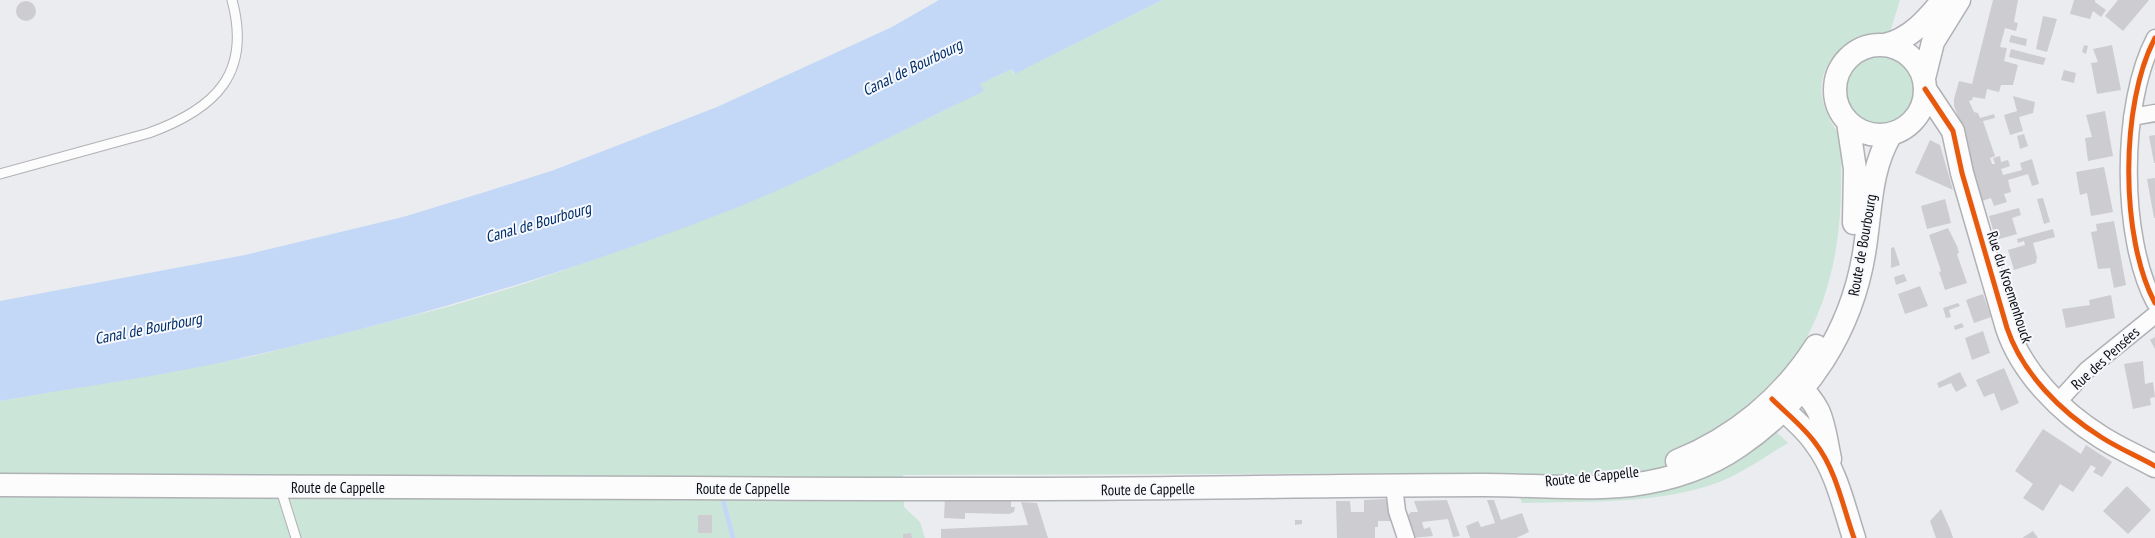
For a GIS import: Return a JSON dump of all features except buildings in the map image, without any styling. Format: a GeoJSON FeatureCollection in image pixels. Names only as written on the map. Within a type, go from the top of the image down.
{"type":"FeatureCollection","features":[{"type":"Feature","properties":{"kind":"main road"},"geometry":{"type":"LineString","coordinates":[[1943,0],[1912,32],[1884,45],[1868,47],[1856,52],[1846,60],[1839,71],[1835,87],[1836,100],[1840,112],[1848,122],[1868,134],[1899,130],[1922,108],[1933,42],[1959,0]]}},
{"type":"Feature","properties":{"kind":"main road"},"geometry":{"type":"LineString","coordinates":[[1884,45],[1908,54],[1918,66],[1925,84]]}},
{"type":"Feature","properties":{"kind":"main road","name":"Rue du Kroemenhouck"},"geometry":{"type":"LineString","coordinates":[[1925,84],[1953,131],[1962,173],[2009,335],[2016,351],[2037,380],[2063,397],[2078,422],[2102,438],[2154,465]]}},
{"type":"Feature","properties":{"kind":"main road","name":"Route de Bourbourg"},"geometry":{"type":"LineString","coordinates":[[1798,384],[1828,322],[1849,258],[1854,224],[1856,184],[1854,152],[1848,122]]}},
{"type":"Feature","properties":{"kind":"main road","name":"Rue du Kroemenhouck"},"geometry":{"type":"LineString","coordinates":[[1899,130],[1928,127],[1942,134],[1949,144],[1962,173]]}},
{"type":"Feature","properties":{"kind":"main road","name":"Route de Bourbourg"},"geometry":{"type":"LineString","coordinates":[[1695,462],[1729,434],[1778,405],[1833,346],[1853,301],[1863,259],[1876,169],[1884,146],[1899,130]]}},
{"type":"Feature","properties":{"kind":"main road"},"geometry":{"type":"LineString","coordinates":[[1798,384],[1813,400],[1821,415],[1834,480]]}},
{"type":"Feature","properties":{"kind":"main road"},"geometry":{"type":"LineString","coordinates":[[1778,405],[1816,442],[1834,480],[1854,538]]}},
{"type":"Feature","properties":{"kind":"main road","name":"Route de Cappelle"},"geometry":{"type":"LineString","coordinates":[[0,485],[1055,490],[1487,485],[1624,475],[1668,464],[1695,462]]}},
{"type":"Feature","properties":{"kind":"street"},"geometry":{"type":"LineString","coordinates":[[2155,38],[2142,71],[2132,117],[2130,169],[2132,218],[2142,266],[2155,303]]}},
{"type":"Feature","properties":{"kind":"street"},"geometry":{"type":"LineString","coordinates":[[2132,117],[2155,112]]}},
{"type":"Feature","properties":{"kind":"street","name":"Rue des Pensées"},"geometry":{"type":"LineString","coordinates":[[2063,397],[2087,370],[2155,315]]}},
{"type":"Feature","properties":{"kind":"street"},"geometry":{"type":"LineString","coordinates":[[1394,486],[1397,511],[1406,538]]}},
{"type":"Feature","properties":{"kind":"lane"},"geometry":{"type":"LineString","coordinates":[[0,174],[143,135],[170,125],[198,109],[221,87],[235,60],[238,30],[232,0]]}},
{"type":"Feature","properties":{"kind":"lane"},"geometry":{"type":"LineString","coordinates":[[280,487],[296,538]]}},
{"type":"Feature","properties":{"kind":"green space"},"geometry":{"type":"Polygon","coordinates":[[[1162,0],[1900,0],[1890,32],[1867,36],[1847,44],[1831,59],[1822,81],[1821,93],[1824,105],[1840,137],[1842,149],[1840,220],[1833,265],[1820,308],[1800,349],[1783,371],[1748,405],[1788,443],[1730,477],[1698,489],[1648,498],[1597,501],[1522,503],[1511,473],[903,475],[904,507],[920,522],[925,538],[0,538],[0,401],[250,357],[451,306],[527,283],[658,237],[931,117],[983,91],[980,84],[1012,69],[1014,74],[1162,0]]]}},
{"type":"Feature","properties":{"kind":"green space"},"geometry":{"type":"Polygon","coordinates":[[[1880,57],[1893,60],[1904,67],[1911,78],[1914,91],[1911,104],[1904,115],[1893,122],[1880,125],[1867,122],[1856,115],[1849,104],[1846,91],[1849,78],[1856,67],[1867,60],[1880,57]]]}},
{"type":"Feature","properties":{"kind":"water","name":"Canal de Bourbourg"},"geometry":{"type":"Polygon","coordinates":[[[939,0],[1162,0],[1015,74],[1012,69],[980,84],[984,91],[783,188],[715,216],[601,257],[486,294],[310,342],[189,369],[0,401],[0,301],[245,255],[403,217],[554,170],[717,107],[892,27],[939,0]]]}},
{"type":"Feature","properties":{"kind":"waterway"},"geometry":{"type":"LineString","coordinates":[[723,500],[733,538]]}},
{"type":"Feature","properties":{"kind":"cycle path"},"geometry":{"type":"LineString","coordinates":[[2155,38],[2144,66],[2135,98],[2130,134],[2129,171],[2130,208],[2135,243],[2144,276],[2155,303]]}},
{"type":"Feature","properties":{"kind":"cycle path"},"geometry":{"type":"LineString","coordinates":[[1925,89],[1953,131],[1962,173],[2007,328],[2022,360],[2045,390],[2072,416],[2107,441],[2155,466]]}},
{"type":"Feature","properties":{"kind":"cycle path"},"geometry":{"type":"LineString","coordinates":[[1772,399],[1806,432],[1823,454],[1834,477],[1854,538]]}}]}
